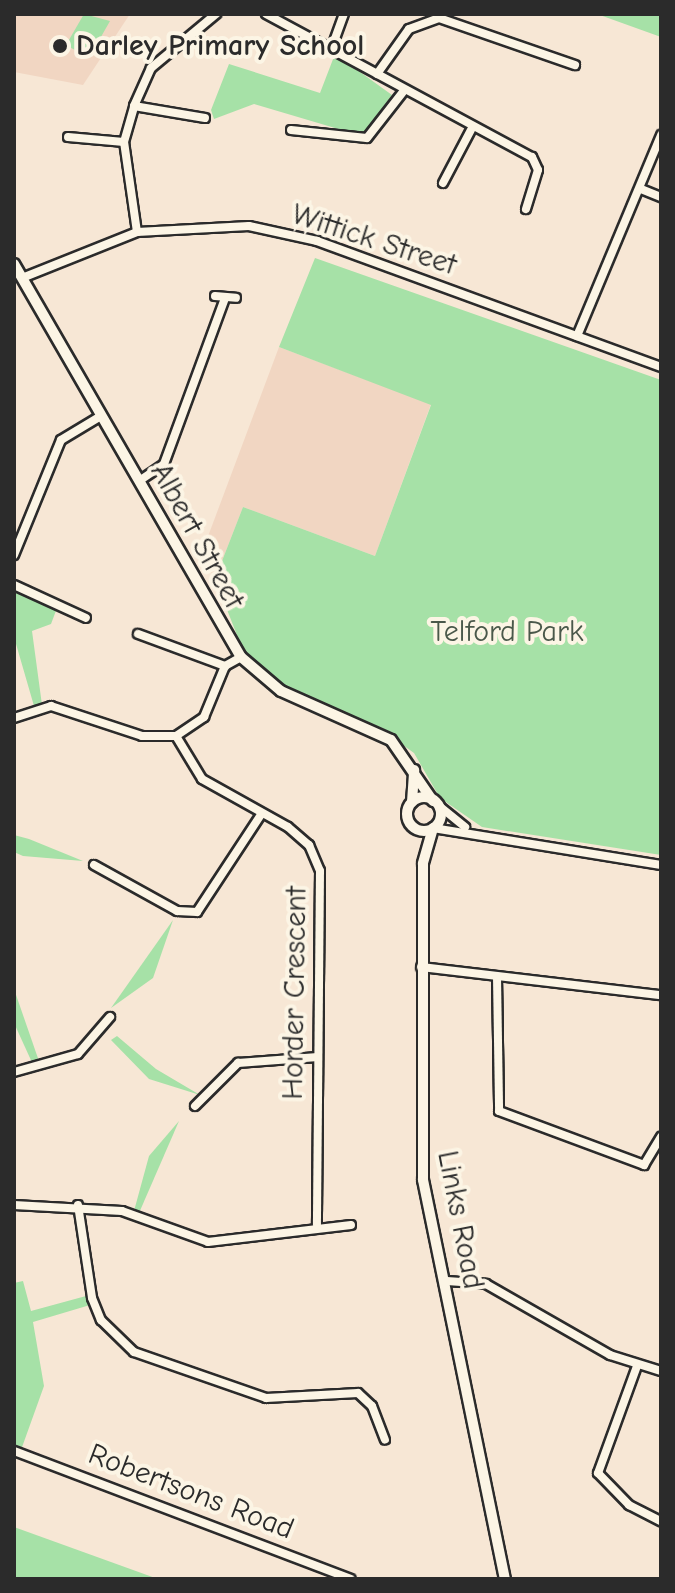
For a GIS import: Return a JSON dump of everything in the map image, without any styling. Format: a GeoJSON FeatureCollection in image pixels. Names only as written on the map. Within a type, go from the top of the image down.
{"type":"FeatureCollection","features":[{"type":"Feature","properties":{"kind":"street"},"geometry":{"type":"LineString","coordinates":[[137,232],[124,142],[134,106],[151,68],[216,14]]}},
{"type":"Feature","properties":{"kind":"street"},"geometry":{"type":"LineString","coordinates":[[266,14],[333,44],[403,92],[471,130],[532,157],[538,170],[526,209]]}},
{"type":"Feature","properties":{"kind":"street"},"geometry":{"type":"LineString","coordinates":[[333,44],[344,14]]}},
{"type":"Feature","properties":{"kind":"street"},"geometry":{"type":"LineString","coordinates":[[377,74],[409,29],[439,18],[575,65]]}},
{"type":"Feature","properties":{"kind":"street"},"geometry":{"type":"LineString","coordinates":[[291,130],[367,138],[403,92]]}},
{"type":"Feature","properties":{"kind":"street"},"geometry":{"type":"LineString","coordinates":[[134,106],[205,118]]}},
{"type":"Feature","properties":{"kind":"street"},"geometry":{"type":"LineString","coordinates":[[443,183],[471,130]]}},
{"type":"Feature","properties":{"kind":"street"},"geometry":{"type":"LineString","coordinates":[[577,336],[661,135]]}},
{"type":"Feature","properties":{"kind":"street"},"geometry":{"type":"LineString","coordinates":[[68,137],[124,142]]}},
{"type":"Feature","properties":{"kind":"street"},"geometry":{"type":"LineString","coordinates":[[641,189],[661,197]]}},
{"type":"Feature","properties":{"kind":"street","name":"Wittick Street"},"geometry":{"type":"LineString","coordinates":[[17,272],[137,232],[249,226],[317,241],[661,367]]}},
{"type":"Feature","properties":{"kind":"street","name":"Albert Street"},"geometry":{"type":"LineString","coordinates":[[17,272],[241,657],[281,691],[372,729],[410,757],[436,803]]}},
{"type":"Feature","properties":{"kind":"street"},"geometry":{"type":"LineString","coordinates":[[215,296],[236,298]]}},
{"type":"Feature","properties":{"kind":"street"},"geometry":{"type":"LineString","coordinates":[[139,481],[164,464],[225,298]]}},
{"type":"Feature","properties":{"kind":"street"},"geometry":{"type":"LineString","coordinates":[[14,555],[61,440],[101,416]]}},
{"type":"Feature","properties":{"kind":"street"},"geometry":{"type":"LineString","coordinates":[[14,585],[86,618]]}},
{"type":"Feature","properties":{"kind":"street"},"geometry":{"type":"LineString","coordinates":[[138,634],[225,666]]}},
{"type":"Feature","properties":{"kind":"street"},"geometry":{"type":"LineString","coordinates":[[14,718],[51,706],[142,736],[176,736],[204,717],[225,666],[241,657]]}},
{"type":"Feature","properties":{"kind":"street","name":"Horder Crescent"},"geometry":{"type":"LineString","coordinates":[[176,736],[202,779],[300,836],[320,871],[317,1225]]}},
{"type":"Feature","properties":{"kind":"street"},"geometry":{"type":"LineString","coordinates":[[410,757],[412,802],[436,803],[469,830]]}},
{"type":"Feature","properties":{"kind":"street","name":"Links Road"},"geometry":{"type":"LineString","coordinates":[[412,802],[423,864]]}},
{"type":"Feature","properties":{"kind":"street","name":"Links Road"},"geometry":{"type":"LineString","coordinates":[[436,803],[423,864],[421,1153],[505,1579]]}},
{"type":"Feature","properties":{"kind":"street"},"geometry":{"type":"LineString","coordinates":[[94,865],[177,911],[197,912],[210,903],[262,813]]}},
{"type":"Feature","properties":{"kind":"street"},"geometry":{"type":"LineString","coordinates":[[414,827],[469,830],[542,850],[661,865]]}},
{"type":"Feature","properties":{"kind":"street"},"geometry":{"type":"LineString","coordinates":[[421,967],[661,995]]}},
{"type":"Feature","properties":{"kind":"street"},"geometry":{"type":"LineString","coordinates":[[497,977],[499,1111],[644,1165],[661,1137]]}},
{"type":"Feature","properties":{"kind":"street"},"geometry":{"type":"LineString","coordinates":[[14,1072],[78,1054],[110,1017]]}},
{"type":"Feature","properties":{"kind":"street"},"geometry":{"type":"LineString","coordinates":[[195,1106],[238,1063],[318,1057]]}},
{"type":"Feature","properties":{"kind":"street"},"geometry":{"type":"LineString","coordinates":[[14,1205],[78,1205],[122,1211],[208,1242],[317,1225],[351,1225]]}},
{"type":"Feature","properties":{"kind":"street"},"geometry":{"type":"LineString","coordinates":[[78,1205],[92,1298],[101,1320],[134,1352],[266,1398],[358,1393],[372,1406],[385,1440]]}},
{"type":"Feature","properties":{"kind":"street"},"geometry":{"type":"LineString","coordinates":[[447,1281],[486,1284],[637,1366],[661,1371]]}},
{"type":"Feature","properties":{"kind":"street"},"geometry":{"type":"LineString","coordinates":[[637,1366],[598,1473],[629,1505],[661,1521]]}},
{"type":"Feature","properties":{"kind":"street","name":"Robertsons Road"},"geometry":{"type":"LineString","coordinates":[[14,1451],[351,1579]]}},
{"type":"Feature","properties":{"kind":"shaded area","name":"Darley Primary School"},"geometry":{"type":"Polygon","coordinates":[[[14,14],[130,14],[83,85],[14,72],[14,14]]]}},
{"type":"Feature","properties":{"kind":"shaded area"},"geometry":{"type":"Polygon","coordinates":[[[279,347],[431,404],[375,556],[243,507],[215,579],[201,555],[279,347]]]}},
{"type":"Feature","properties":{"kind":"green space"},"geometry":{"type":"Polygon","coordinates":[[[84,14],[110,21],[89,58],[66,45],[84,14]]]}},
{"type":"Feature","properties":{"kind":"green space"},"geometry":{"type":"Polygon","coordinates":[[[597,14],[661,14],[661,37],[597,14]]]}},
{"type":"Feature","properties":{"kind":"green space"},"geometry":{"type":"Polygon","coordinates":[[[335,54],[392,95],[362,136],[254,104],[214,119],[211,110],[229,64],[320,93],[335,54]]]}},
{"type":"Feature","properties":{"kind":"green space","name":"Telford Park"},"geometry":{"type":"Polygon","coordinates":[[[315,258],[661,380],[661,855],[482,827],[440,798],[414,753],[375,725],[292,693],[244,653],[215,579],[243,507],[375,556],[431,405],[279,347],[315,258]]]}},
{"type":"Feature","properties":{"kind":"green space"},"geometry":{"type":"Polygon","coordinates":[[[14,592],[57,608],[51,624],[32,631],[42,705],[34,706],[14,637],[14,592]]]}},
{"type":"Feature","properties":{"kind":"green space"},"geometry":{"type":"Polygon","coordinates":[[[14,835],[83,861],[23,856],[14,852],[14,835]]]}},
{"type":"Feature","properties":{"kind":"green space"},"geometry":{"type":"Polygon","coordinates":[[[173,920],[153,978],[111,1008],[173,920]]]}},
{"type":"Feature","properties":{"kind":"green space"},"geometry":{"type":"Polygon","coordinates":[[[14,989],[41,1067],[35,1069],[14,1023],[14,989]]]}},
{"type":"Feature","properties":{"kind":"green space"},"geometry":{"type":"Polygon","coordinates":[[[117,1036],[156,1069],[200,1095],[149,1079],[111,1040],[117,1036]]]}},
{"type":"Feature","properties":{"kind":"green space"},"geometry":{"type":"Polygon","coordinates":[[[179,1121],[139,1213],[134,1211],[149,1156],[179,1121]]]}},
{"type":"Feature","properties":{"kind":"green space"},"geometry":{"type":"Polygon","coordinates":[[[23,1281],[31,1311],[86,1296],[90,1305],[33,1322],[44,1386],[21,1450],[14,1447],[14,1283],[23,1281]]]}},
{"type":"Feature","properties":{"kind":"green space"},"geometry":{"type":"Polygon","coordinates":[[[14,1527],[158,1579],[14,1579],[14,1527]]]}},
{"type":"Feature","properties":{"kind":"place","name":"Darley Primary School"},"geometry":{"type":"Point","coordinates":[60,46]}}]}
